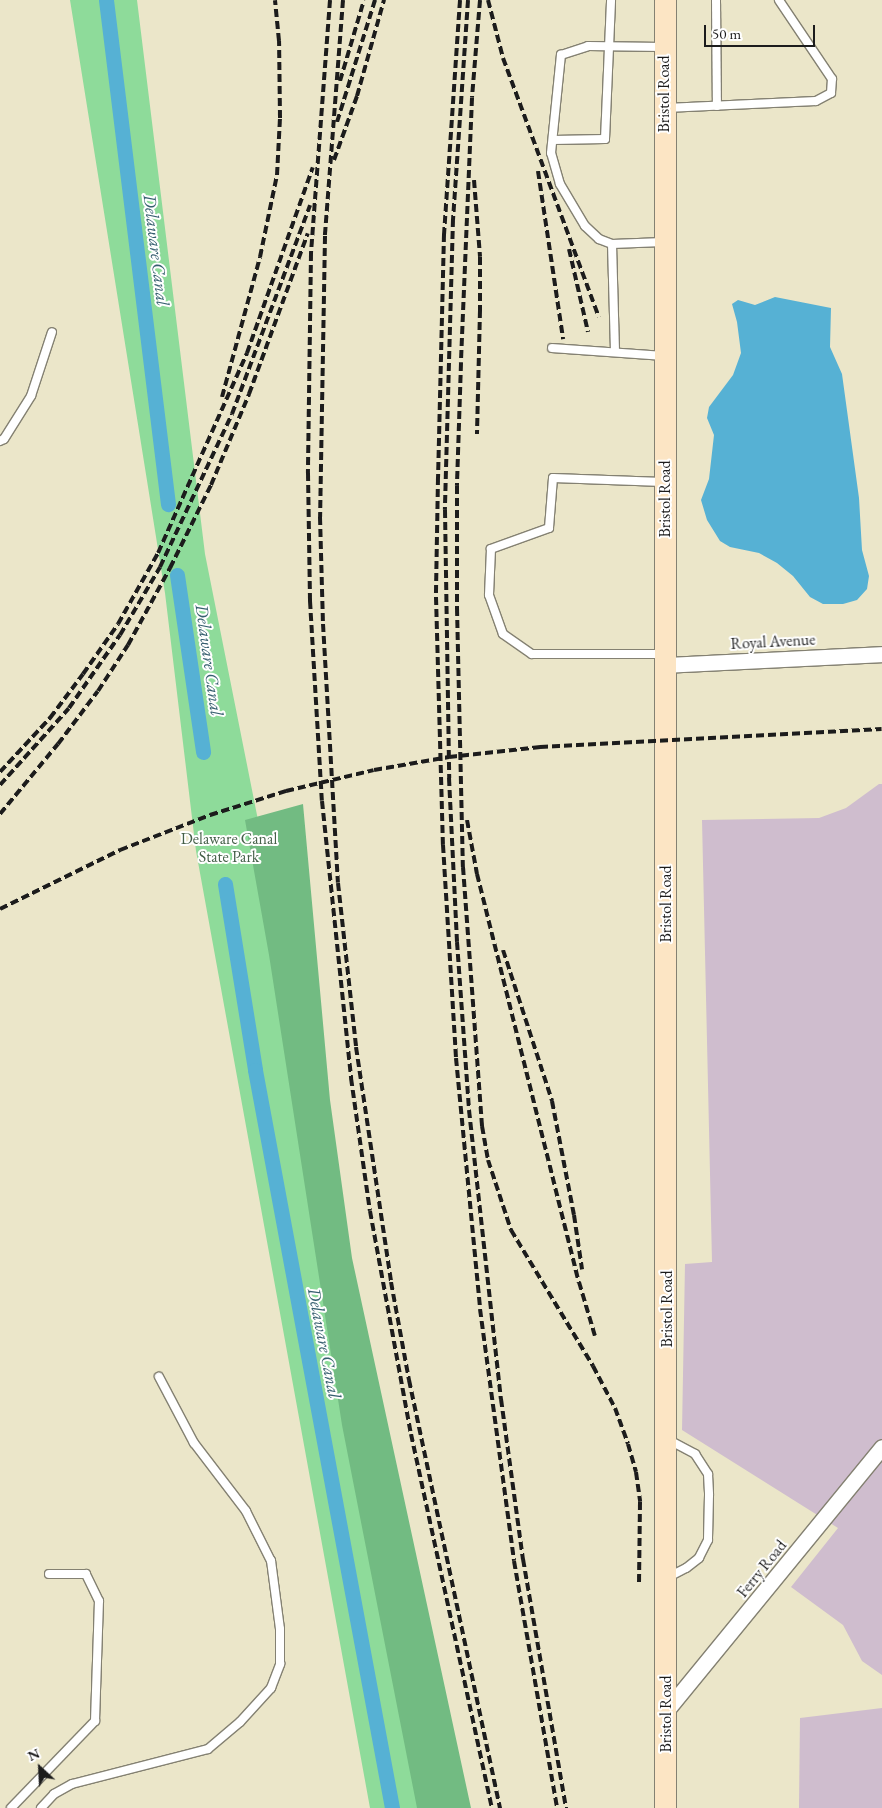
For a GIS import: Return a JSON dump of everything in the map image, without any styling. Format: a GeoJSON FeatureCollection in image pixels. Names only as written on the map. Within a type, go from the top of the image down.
{"type":"FeatureCollection","features":[{"type":"Feature","properties":{"kind":"main road","name":"Bristol Road"},"geometry":{"type":"LineString","coordinates":[[665,0],[666,1808]]}},
{"type":"Feature","properties":{"kind":"street","name":"Royal Avenue"},"geometry":{"type":"LineString","coordinates":[[665,659],[882,654]]}},
{"type":"Feature","properties":{"kind":"street","name":"Ferry Road"},"geometry":{"type":"LineString","coordinates":[[666,1711],[742,1621],[882,1447]]}},
{"type":"Feature","properties":{"kind":"lane"},"geometry":{"type":"LineString","coordinates":[[553,140],[605,140],[611,0]]}},
{"type":"Feature","properties":{"kind":"lane"},"geometry":{"type":"LineString","coordinates":[[716,0],[717,106]]}},
{"type":"Feature","properties":{"kind":"lane"},"geometry":{"type":"LineString","coordinates":[[664,108],[816,101],[831,93],[832,79],[779,0]]}},
{"type":"Feature","properties":{"kind":"lane"},"geometry":{"type":"LineString","coordinates":[[664,47],[588,46],[561,55],[551,153],[560,184],[585,226],[599,239],[612,244],[664,242]]}},
{"type":"Feature","properties":{"kind":"lane"},"geometry":{"type":"LineString","coordinates":[[612,244],[615,352]]}},
{"type":"Feature","properties":{"kind":"lane"},"geometry":{"type":"LineString","coordinates":[[0,441],[4,439],[31,396],[52,332]]}},
{"type":"Feature","properties":{"kind":"lane"},"geometry":{"type":"LineString","coordinates":[[552,348],[665,356]]}},
{"type":"Feature","properties":{"kind":"lane"},"geometry":{"type":"LineString","coordinates":[[665,482],[553,478],[549,528],[491,549],[490,596],[503,634],[532,654],[665,659]]}},
{"type":"Feature","properties":{"kind":"lane"},"geometry":{"type":"LineString","coordinates":[[40,1808],[54,1794],[72,1784],[208,1749],[240,1722],[271,1688],[280,1664],[280,1629],[271,1561],[246,1511],[194,1442],[160,1376]]}},
{"type":"Feature","properties":{"kind":"lane"},"geometry":{"type":"LineString","coordinates":[[666,1439],[695,1454],[708,1474],[709,1495],[708,1540],[699,1558],[686,1568],[666,1578]]}},
{"type":"Feature","properties":{"kind":"lane"},"geometry":{"type":"LineString","coordinates":[[11,1808],[95,1721],[100,1601],[86,1574],[49,1574]]}},
{"type":"Feature","properties":{"kind":"shaded area"},"geometry":{"type":"Polygon","coordinates":[[[879,784],[882,784],[882,1675],[862,1661],[843,1625],[791,1587],[838,1528],[682,1430],[685,1264],[712,1262],[702,820],[819,818],[846,808],[879,784]]]}},
{"type":"Feature","properties":{"kind":"shaded area"},"geometry":{"type":"Polygon","coordinates":[[[882,1708],[882,1808],[799,1808],[800,1718],[882,1708]]]}},
{"type":"Feature","properties":{"kind":"green space","name":"Delaware Canal State Park"},"geometry":{"type":"Polygon","coordinates":[[[70,0],[137,0],[205,554],[260,830],[418,1808],[370,1808],[196,851],[165,593],[70,0]]]}},
{"type":"Feature","properties":{"kind":"green space"},"geometry":{"type":"Polygon","coordinates":[[[303,804],[330,1100],[352,1258],[471,1808],[417,1808],[342,1425],[269,955],[245,820],[303,804]]]}},
{"type":"Feature","properties":{"kind":"water"},"geometry":{"type":"Polygon","coordinates":[[[775,297],[831,308],[830,347],[842,374],[859,498],[862,550],[869,576],[867,589],[857,600],[843,604],[823,604],[810,597],[793,576],[777,563],[759,553],[730,547],[720,541],[707,520],[701,500],[709,479],[714,435],[707,418],[709,407],[733,375],[741,353],[737,322],[732,304],[738,300],[755,305],[775,297]]]}},
{"type":"Feature","properties":{"kind":"waterway","name":"Delaware Canal"},"geometry":{"type":"LineString","coordinates":[[106,0],[168,504]]}},
{"type":"Feature","properties":{"kind":"waterway","name":"Delaware Canal"},"geometry":{"type":"LineString","coordinates":[[177,575],[203,752]]}},
{"type":"Feature","properties":{"kind":"waterway","name":"Delaware Canal"},"geometry":{"type":"LineString","coordinates":[[225,884],[255,1070],[392,1808]]}},
{"type":"Feature","properties":{"kind":"railway"},"geometry":{"type":"LineString","coordinates":[[222,397],[260,257],[277,175],[280,118],[279,41],[275,0]]}},
{"type":"Feature","properties":{"kind":"railway"},"geometry":{"type":"LineString","coordinates":[[330,0],[311,253],[308,473],[310,601],[322,801],[351,1078],[370,1211],[411,1434],[492,1808]]}},
{"type":"Feature","properties":{"kind":"railway"},"geometry":{"type":"LineString","coordinates":[[343,0],[325,236],[320,517],[323,624],[338,883],[356,1047],[391,1282],[409,1380],[500,1808]]}},
{"type":"Feature","properties":{"kind":"railway"},"geometry":{"type":"LineString","coordinates":[[340,81],[364,0]]}},
{"type":"Feature","properties":{"kind":"railway"},"geometry":{"type":"LineString","coordinates":[[337,122],[375,0]]}},
{"type":"Feature","properties":{"kind":"railway"},"geometry":{"type":"LineString","coordinates":[[334,160],[357,96],[384,0]]}},
{"type":"Feature","properties":{"kind":"railway"},"geometry":{"type":"LineString","coordinates":[[460,0],[444,234],[438,477],[436,597],[443,845],[456,1058],[480,1309],[514,1561],[557,1808]]}},
{"type":"Feature","properties":{"kind":"railway"},"geometry":{"type":"LineString","coordinates":[[468,0],[453,219],[445,510],[449,778],[457,942],[469,1110],[501,1399],[523,1559],[566,1808]]}},
{"type":"Feature","properties":{"kind":"railway"},"geometry":{"type":"LineString","coordinates":[[480,0],[472,98],[461,363],[457,486],[457,608],[463,867],[482,1126],[488,1160],[511,1230],[593,1366],[615,1408],[628,1444],[636,1472],[640,1502],[639,1583]]}},
{"type":"Feature","properties":{"kind":"railway"},"geometry":{"type":"LineString","coordinates":[[488,0],[503,58],[599,317]]}},
{"type":"Feature","properties":{"kind":"railway"},"geometry":{"type":"LineString","coordinates":[[0,772],[50,718],[83,674],[118,624],[158,553],[247,353],[313,167]]}},
{"type":"Feature","properties":{"kind":"railway"},"geometry":{"type":"LineString","coordinates":[[538,171],[563,339]]}},
{"type":"Feature","properties":{"kind":"railway"},"geometry":{"type":"LineString","coordinates":[[474,180],[480,257],[477,434]]}},
{"type":"Feature","properties":{"kind":"railway"},"geometry":{"type":"LineString","coordinates":[[0,785],[69,708],[120,635],[160,567],[232,414],[310,205]]}},
{"type":"Feature","properties":{"kind":"railway"},"geometry":{"type":"LineString","coordinates":[[0,814],[58,744],[98,691],[128,645],[170,568],[211,485],[249,394],[308,233]]}},
{"type":"Feature","properties":{"kind":"railway"},"geometry":{"type":"LineString","coordinates":[[569,249],[588,332]]}},
{"type":"Feature","properties":{"kind":"railway"},"geometry":{"type":"LineString","coordinates":[[0,909],[120,850],[210,815],[286,791],[374,770],[449,757],[540,747],[882,729]]}},
{"type":"Feature","properties":{"kind":"railway"},"geometry":{"type":"LineString","coordinates":[[467,820],[477,874],[579,1282],[595,1336]]}},
{"type":"Feature","properties":{"kind":"railway"},"geometry":{"type":"LineString","coordinates":[[503,950],[552,1101],[574,1215],[582,1269]]}}]}
